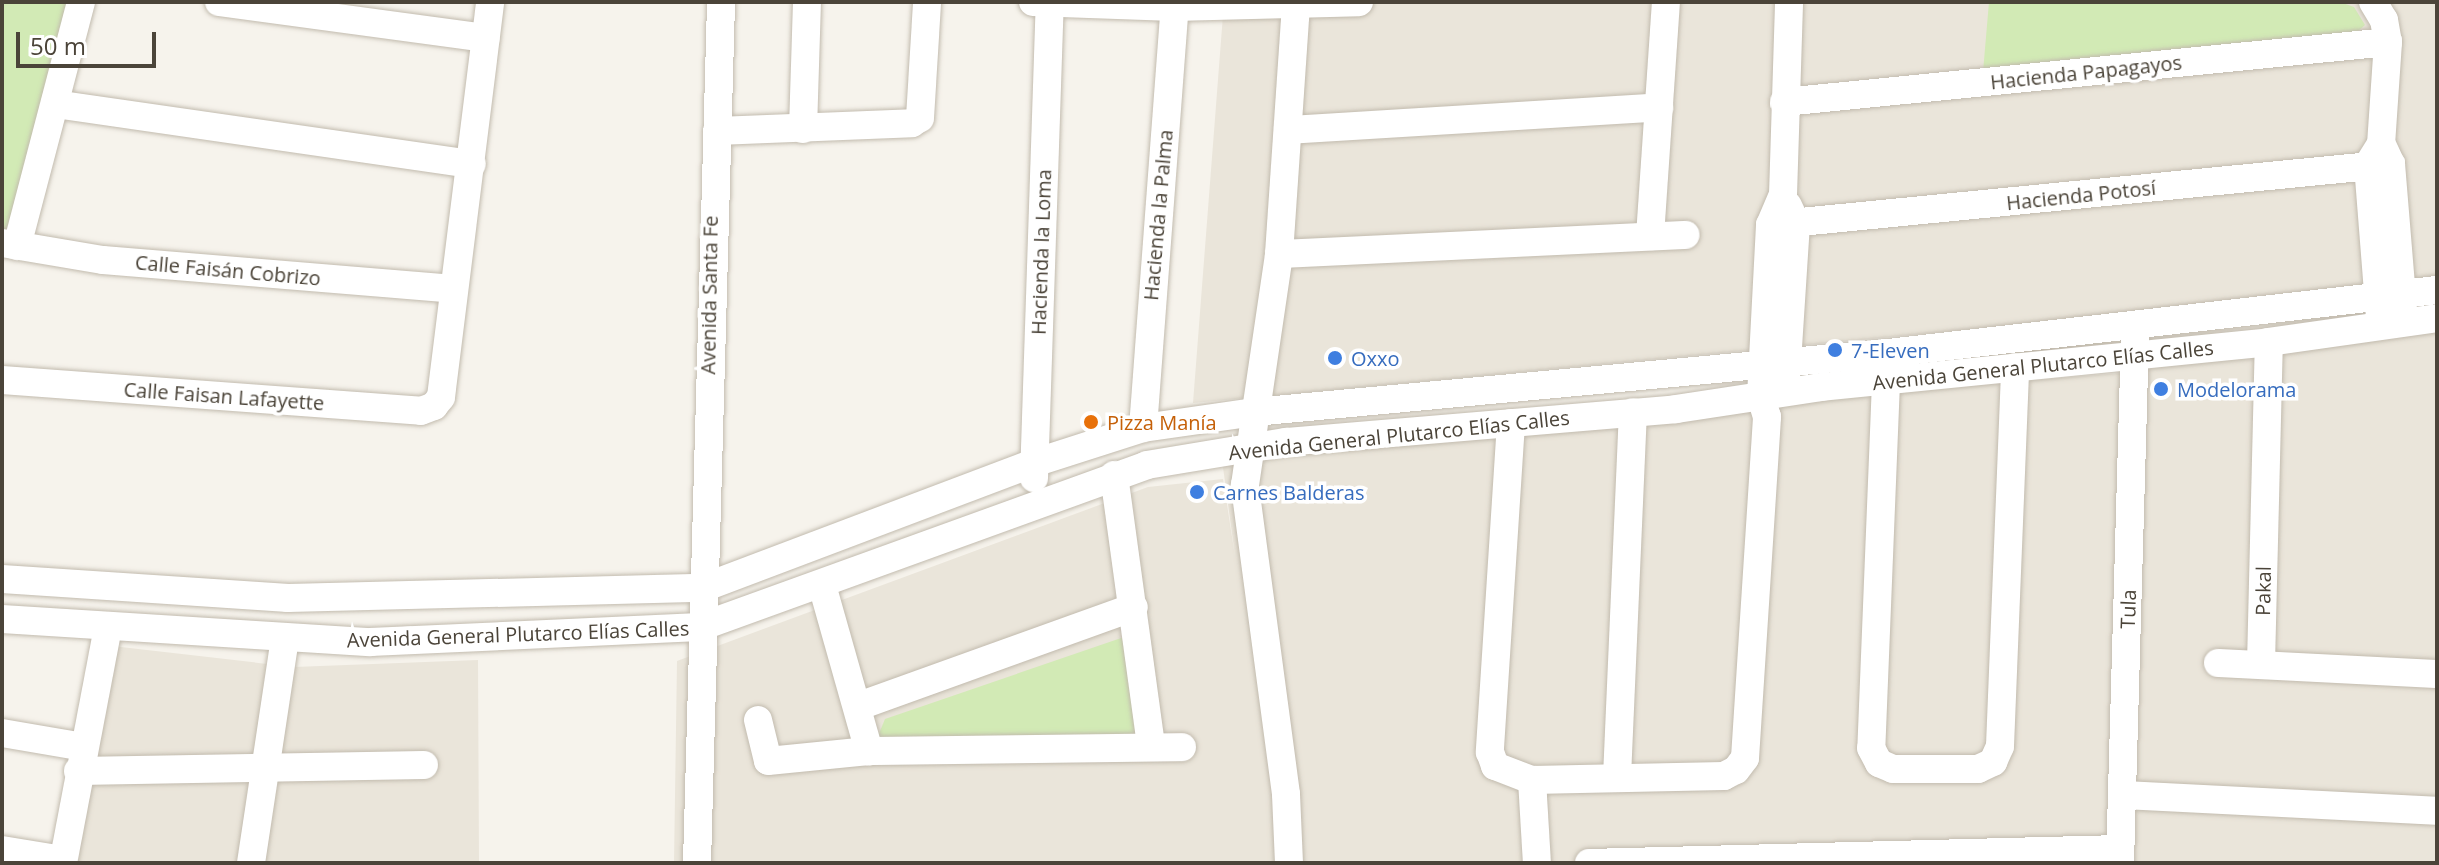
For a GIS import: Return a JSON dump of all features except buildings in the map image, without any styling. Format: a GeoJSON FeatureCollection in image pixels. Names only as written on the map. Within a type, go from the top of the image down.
{"type":"FeatureCollection","features":[{"type":"Feature","properties":{"kind":"street"},"geometry":{"type":"LineString","coordinates":[[9,245],[55,104],[81,2]]}},
{"type":"Feature","properties":{"kind":"street"},"geometry":{"type":"LineString","coordinates":[[219,2],[486,38]]}},
{"type":"Feature","properties":{"kind":"street"},"geometry":{"type":"LineString","coordinates":[[454,289],[490,2]]}},
{"type":"Feature","properties":{"kind":"street","name":"Avenida Santa Fe"},"geometry":{"type":"LineString","coordinates":[[697,863],[700,627],[721,2]]}},
{"type":"Feature","properties":{"kind":"street"},"geometry":{"type":"LineString","coordinates":[[803,121],[807,2]]}},
{"type":"Feature","properties":{"kind":"street"},"geometry":{"type":"LineString","coordinates":[[717,122],[912,123],[920,118],[927,2]]}},
{"type":"Feature","properties":{"kind":"street"},"geometry":{"type":"LineString","coordinates":[[1044,2],[1175,5],[1359,2]]}},
{"type":"Feature","properties":{"kind":"street","name":"Hacienda la Loma"},"geometry":{"type":"LineString","coordinates":[[1033,502],[1044,2]]}},
{"type":"Feature","properties":{"kind":"street"},"geometry":{"type":"LineString","coordinates":[[1650,236],[1666,2]]}},
{"type":"Feature","properties":{"kind":"street"},"geometry":{"type":"LineString","coordinates":[[1511,423],[1490,752],[1495,766],[1532,780],[1724,776],[1736,770],[1745,758],[1770,402],[1776,364],[1789,2]]}},
{"type":"Feature","properties":{"kind":"street"},"geometry":{"type":"LineString","coordinates":[[1289,863],[1286,794],[1246,498],[1247,447],[1269,342],[1279,254],[1296,4]]}},
{"type":"Feature","properties":{"kind":"street","name":"Hacienda la Palma"},"geometry":{"type":"LineString","coordinates":[[1143,428],[1175,5]]}},
{"type":"Feature","properties":{"kind":"street"},"geometry":{"type":"LineString","coordinates":[[2382,22],[2380,158],[2391,312]]}},
{"type":"Feature","properties":{"kind":"street","name":"Hacienda Papagayos"},"geometry":{"type":"LineString","coordinates":[[1784,102],[2382,22]]}},
{"type":"Feature","properties":{"kind":"street"},"geometry":{"type":"LineString","coordinates":[[55,104],[472,164]]}},
{"type":"Feature","properties":{"kind":"street"},"geometry":{"type":"LineString","coordinates":[[1288,130],[1659,107]]}},
{"type":"Feature","properties":{"kind":"street","name":"Hacienda Potosí"},"geometry":{"type":"LineString","coordinates":[[1783,224],[2380,158]]}},
{"type":"Feature","properties":{"kind":"street"},"geometry":{"type":"LineString","coordinates":[[1279,254],[1686,235]]}},
{"type":"Feature","properties":{"kind":"street","name":"Calle Faisán Cobrizo"},"geometry":{"type":"LineString","coordinates":[[9,245],[103,260],[454,289]]}},
{"type":"Feature","properties":{"kind":"street","name":"Calle Faisan Lafayette"},"geometry":{"type":"LineString","coordinates":[[2,380],[421,411],[441,397],[454,289]]}},
{"type":"Feature","properties":{"kind":"street","name":"Avenida General Plutarco Elías Calles"},"geometry":{"type":"LineString","coordinates":[[2,619],[285,639],[506,638],[700,627],[822,585],[1033,502],[1114,475],[1247,447],[1770,402],[1886,382],[2269,342],[2391,312],[2437,290]]}},
{"type":"Feature","properties":{"kind":"street","name":"Avenida General Plutarco Elías Calles"},"geometry":{"type":"LineString","coordinates":[[4,585],[288,598],[503,596],[703,588],[1034,463],[1143,428],[1254,412],[1776,364],[2136,324],[2391,312],[2437,318]]}},
{"type":"Feature","properties":{"kind":"street","name":"Tula"},"geometry":{"type":"LineString","coordinates":[[2120,856],[2136,324]]}},
{"type":"Feature","properties":{"kind":"street","name":"Pakal"},"geometry":{"type":"LineString","coordinates":[[2261,664],[2269,342]]}},
{"type":"Feature","properties":{"kind":"street"},"geometry":{"type":"LineString","coordinates":[[1886,382],[1871,748],[1879,763],[1893,769],[1978,769],[1993,762],[2000,746],[2015,367]]}},
{"type":"Feature","properties":{"kind":"street"},"geometry":{"type":"LineString","coordinates":[[1673,374],[1676,409]]}},
{"type":"Feature","properties":{"kind":"street"},"geometry":{"type":"LineString","coordinates":[[1617,777],[1633,412]]}},
{"type":"Feature","properties":{"kind":"street"},"geometry":{"type":"LineString","coordinates":[[1114,475],[1151,745]]}},
{"type":"Feature","properties":{"kind":"street"},"geometry":{"type":"LineString","coordinates":[[822,585],[859,706],[869,751]]}},
{"type":"Feature","properties":{"kind":"street"},"geometry":{"type":"LineString","coordinates":[[503,596],[506,638]]}},
{"type":"Feature","properties":{"kind":"street"},"geometry":{"type":"LineString","coordinates":[[859,706],[1134,607]]}},
{"type":"Feature","properties":{"kind":"street"},"geometry":{"type":"LineString","coordinates":[[2,850],[63,862],[108,627]]}},
{"type":"Feature","properties":{"kind":"street"},"geometry":{"type":"LineString","coordinates":[[251,863],[285,639]]}},
{"type":"Feature","properties":{"kind":"street"},"geometry":{"type":"LineString","coordinates":[[2218,663],[2437,674]]}},
{"type":"Feature","properties":{"kind":"street"},"geometry":{"type":"LineString","coordinates":[[758,720],[768,761],[869,751],[1182,747]]}},
{"type":"Feature","properties":{"kind":"street"},"geometry":{"type":"LineString","coordinates":[[2,733],[81,759],[264,771],[424,765]]}},
{"type":"Feature","properties":{"kind":"street"},"geometry":{"type":"LineString","coordinates":[[1532,780],[1537,863]]}},
{"type":"Feature","properties":{"kind":"street"},"geometry":{"type":"LineString","coordinates":[[2123,795],[2437,811]]}},
{"type":"Feature","properties":{"kind":"street"},"geometry":{"type":"LineString","coordinates":[[1589,863],[2120,856]]}},
{"type":"Feature","properties":{"kind":"shaded area"},"geometry":{"type":"Polygon","coordinates":[[[1224,2],[2437,2],[2437,285],[1193,403],[1224,2]]]}},
{"type":"Feature","properties":{"kind":"shaded area"},"geometry":{"type":"Polygon","coordinates":[[[2437,322],[2437,863],[674,863],[677,661],[1148,487],[1223,479],[1235,556],[1220,445],[2122,373],[2437,322]]]}},
{"type":"Feature","properties":{"kind":"shaded area"},"geometry":{"type":"Polygon","coordinates":[[[112,646],[294,667],[478,660],[479,863],[74,863],[112,646]]]}},
{"type":"Feature","properties":{"kind":"green space"},"geometry":{"type":"Polygon","coordinates":[[[2,2],[81,2],[55,104],[2,243],[2,2]]]}},
{"type":"Feature","properties":{"kind":"green space"},"geometry":{"type":"Polygon","coordinates":[[[1989,2],[2340,2],[2354,7],[2365,25],[2351,37],[1983,72],[1989,2]]]}},
{"type":"Feature","properties":{"kind":"green space"},"geometry":{"type":"Polygon","coordinates":[[[1127,636],[1139,738],[894,745],[878,736],[885,719],[1127,636]]]}},
{"type":"Feature","properties":{"kind":"place","name":"7-Eleven"},"geometry":{"type":"Point","coordinates":[1835,350]}},
{"type":"Feature","properties":{"kind":"place","name":"Oxxo"},"geometry":{"type":"Point","coordinates":[1335,358]}},
{"type":"Feature","properties":{"kind":"place","name":"Modelorama"},"geometry":{"type":"Point","coordinates":[2161,389]}},
{"type":"Feature","properties":{"kind":"place","name":"Pizza Manía"},"geometry":{"type":"Point","coordinates":[1091,422]}},
{"type":"Feature","properties":{"kind":"place","name":"Carnes Balderas"},"geometry":{"type":"Point","coordinates":[1197,492]}}]}
